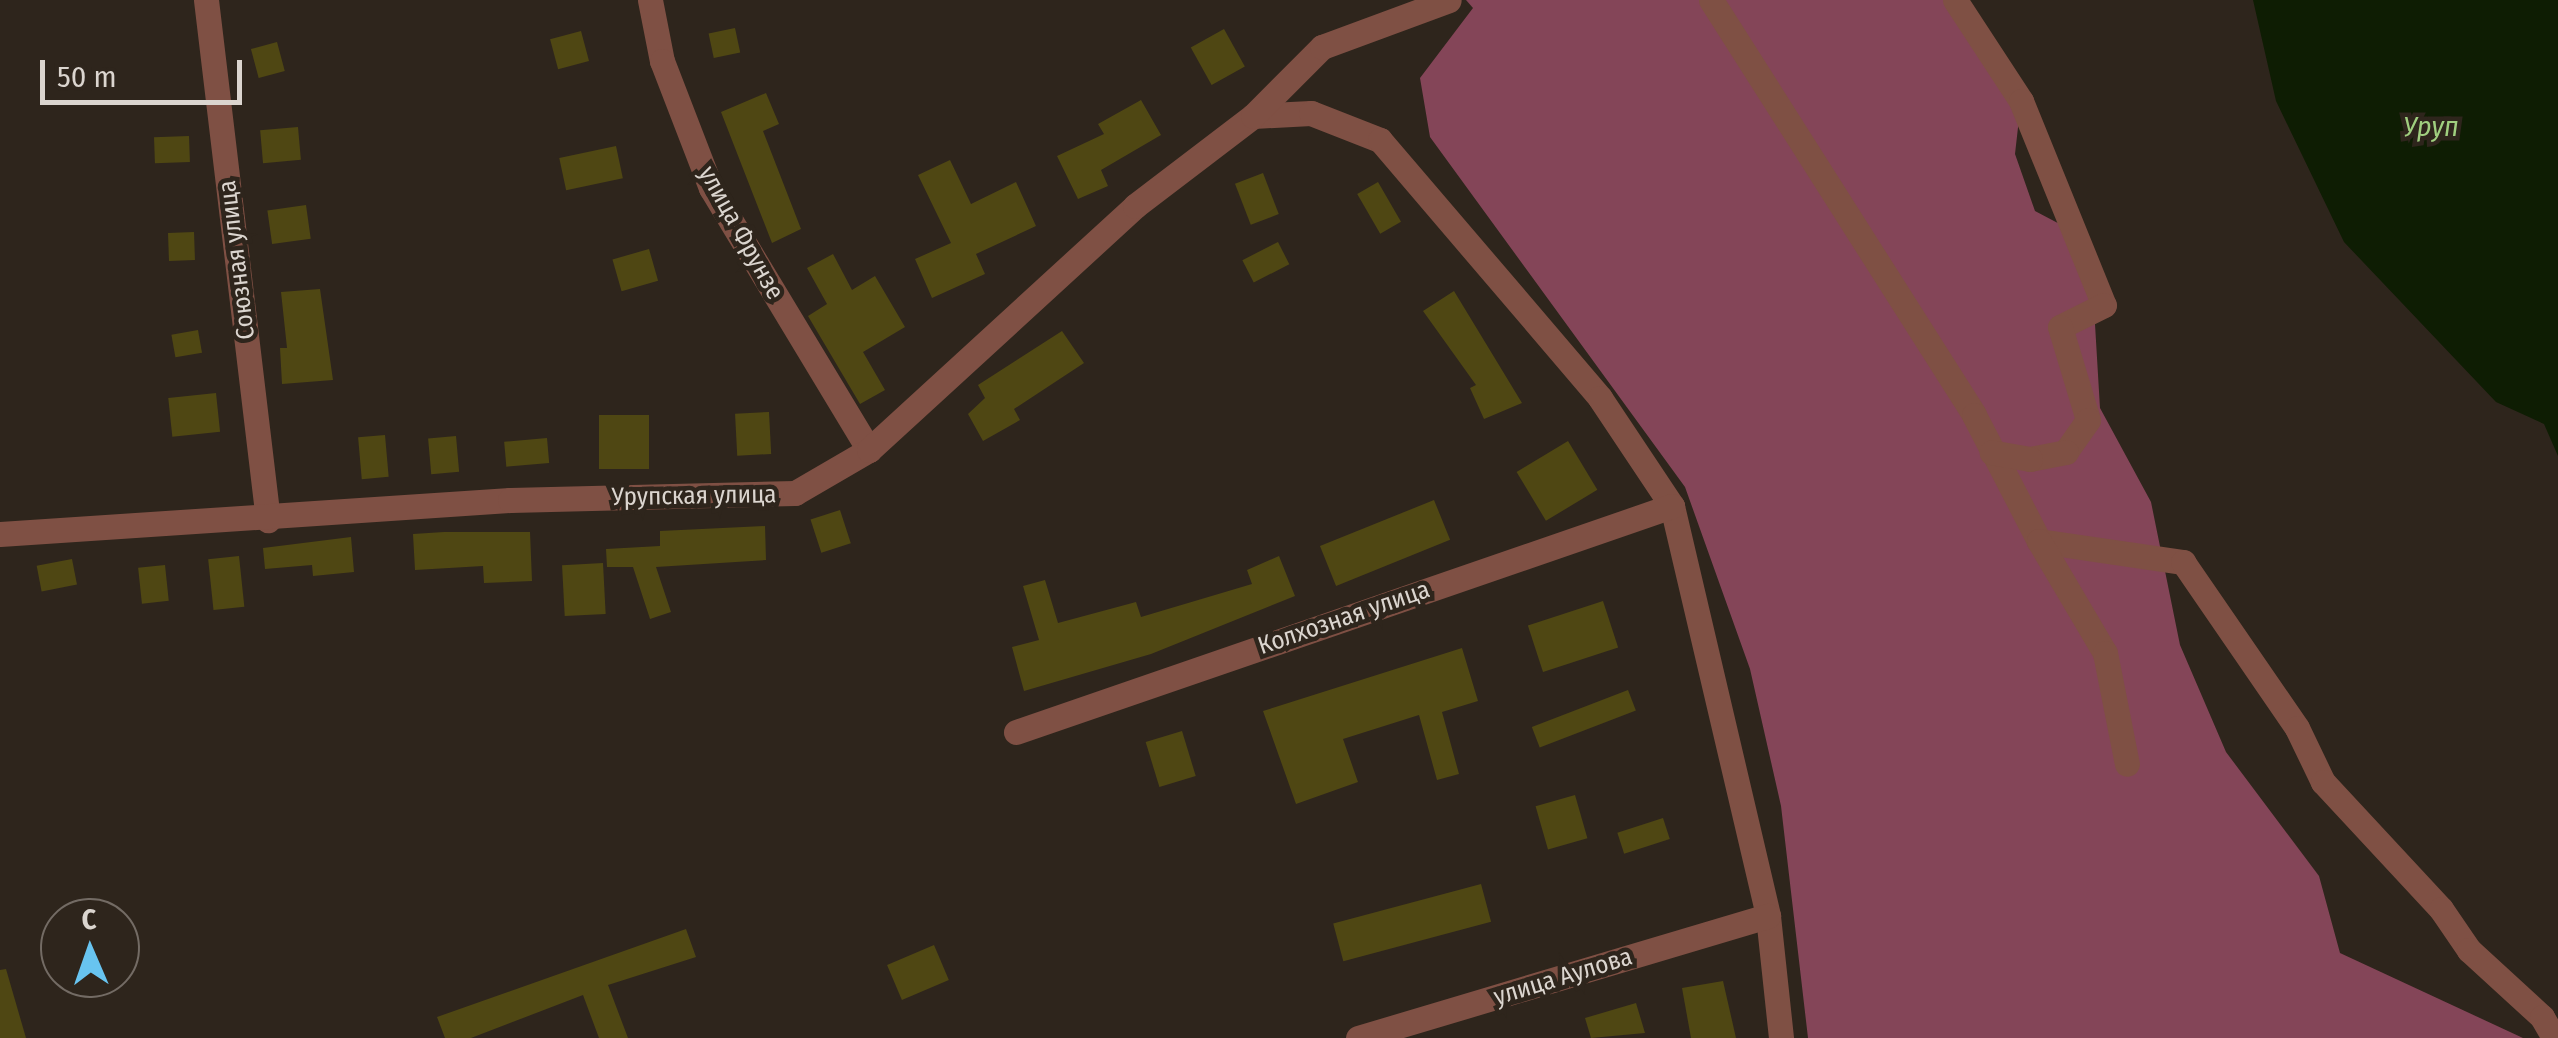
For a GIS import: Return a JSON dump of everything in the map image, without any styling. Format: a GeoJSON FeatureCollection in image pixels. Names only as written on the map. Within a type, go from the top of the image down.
{"type":"FeatureCollection","features":[{"type":"Feature","properties":{"kind":"street","name":"Союзная улица"},"geometry":{"type":"LineString","coordinates":[[206,0],[268,520]]}},
{"type":"Feature","properties":{"kind":"street","name":"улица Фрунзе"},"geometry":{"type":"LineString","coordinates":[[650,0],[662,60],[710,188],[869,450]]}},
{"type":"Feature","properties":{"kind":"street","name":"Урупская улица"},"geometry":{"type":"LineString","coordinates":[[0,534],[268,520],[510,500],[795,493],[869,450],[1135,206],[1252,116],[1322,46],[1449,0]]}},
{"type":"Feature","properties":{"kind":"street"},"geometry":{"type":"LineString","coordinates":[[1711,0],[1992,452],[2105,653],[2127,764]]}},
{"type":"Feature","properties":{"kind":"street"},"geometry":{"type":"LineString","coordinates":[[1954,0],[2021,101],[2104,305],[2060,326],[2088,420],[2066,452],[2030,459],[1992,452]]}},
{"type":"Feature","properties":{"kind":"street"},"geometry":{"type":"LineString","coordinates":[[1252,116],[1311,113],[1380,140],[1600,398],[1672,506],[1768,916],[1781,1038]]}},
{"type":"Feature","properties":{"kind":"street","name":"Колхозная улица"},"geometry":{"type":"LineString","coordinates":[[1016,732],[1672,506]]}},
{"type":"Feature","properties":{"kind":"street"},"geometry":{"type":"LineString","coordinates":[[2040,541],[2182,562],[2297,728],[2324,782],[2442,909],[2468,950],[2542,1018],[2554,1038]]}},
{"type":"Feature","properties":{"kind":"street","name":"улица Аулова"},"geometry":{"type":"LineString","coordinates":[[1358,1038],[1768,916]]}},
{"type":"Feature","properties":{"kind":"shaded area"},"geometry":{"type":"Polygon","coordinates":[[[1466,0],[1945,0],[2021,101],[2015,154],[2035,211],[2090,240],[2100,408],[2151,502],[2180,645],[2226,752],[2319,876],[2340,953],[2523,1038],[1808,1038],[1781,806],[1750,669],[1685,487],[1430,137],[1420,78],[1473,8],[1466,0]]]}},
{"type":"Feature","properties":{"kind":"water","name":"Уруп"},"geometry":{"type":"Polygon","coordinates":[[[2253,0],[2558,0],[2558,456],[2544,424],[2496,402],[2344,242],[2276,101],[2253,0]]]}},
{"type":"Feature","properties":{"kind":"building"},"geometry":{"type":"Polygon","coordinates":[[[735,28],[740,52],[714,58],[709,34],[735,28]]]}},
{"type":"Feature","properties":{"kind":"building"},"geometry":{"type":"Polygon","coordinates":[[[1224,29],[1245,67],[1212,85],[1191,47],[1224,29]]]}},
{"type":"Feature","properties":{"kind":"building"},"geometry":{"type":"Polygon","coordinates":[[[581,31],[589,61],[558,69],[550,39],[581,31]]]}},
{"type":"Feature","properties":{"kind":"building"},"geometry":{"type":"Polygon","coordinates":[[[277,42],[285,71],[259,78],[251,49],[277,42]]]}},
{"type":"Feature","properties":{"kind":"building"},"geometry":{"type":"Polygon","coordinates":[[[766,93],[779,124],[763,131],[801,229],[772,243],[721,112],[766,93]]]}},
{"type":"Feature","properties":{"kind":"building"},"geometry":{"type":"Polygon","coordinates":[[[1141,100],[1161,135],[1101,170],[1108,186],[1078,199],[1057,156],[1104,134],[1098,124],[1141,100]]]}},
{"type":"Feature","properties":{"kind":"building"},"geometry":{"type":"Polygon","coordinates":[[[298,127],[301,160],[263,163],[260,130],[298,127]]]}},
{"type":"Feature","properties":{"kind":"building"},"geometry":{"type":"Polygon","coordinates":[[[189,136],[190,162],[155,163],[154,137],[189,136]]]}},
{"type":"Feature","properties":{"kind":"building"},"geometry":{"type":"Polygon","coordinates":[[[616,146],[623,178],[566,190],[559,158],[616,146]]]}},
{"type":"Feature","properties":{"kind":"building"},"geometry":{"type":"Polygon","coordinates":[[[950,160],[971,204],[1016,182],[1036,226],[976,254],[985,274],[932,298],[915,259],[951,243],[918,175],[950,160]]]}},
{"type":"Feature","properties":{"kind":"building"},"geometry":{"type":"Polygon","coordinates":[[[1263,173],[1279,214],[1251,225],[1235,184],[1263,173]]]}},
{"type":"Feature","properties":{"kind":"building"},"geometry":{"type":"Polygon","coordinates":[[[1378,182],[1401,222],[1380,234],[1357,194],[1378,182]]]}},
{"type":"Feature","properties":{"kind":"building"},"geometry":{"type":"Polygon","coordinates":[[[306,205],[311,239],[272,244],[267,210],[306,205]]]}},
{"type":"Feature","properties":{"kind":"building"},"geometry":{"type":"Polygon","coordinates":[[[194,232],[195,260],[169,261],[168,233],[194,232]]]}},
{"type":"Feature","properties":{"kind":"building"},"geometry":{"type":"Polygon","coordinates":[[[1278,242],[1289,264],[1254,282],[1242,260],[1278,242]]]}},
{"type":"Feature","properties":{"kind":"building"},"geometry":{"type":"Polygon","coordinates":[[[649,249],[658,281],[622,291],[612,259],[649,249]]]}},
{"type":"Feature","properties":{"kind":"building"},"geometry":{"type":"Polygon","coordinates":[[[833,254],[852,290],[875,276],[905,327],[863,352],[885,390],[860,404],[808,316],[827,304],[807,268],[833,254]]]}},
{"type":"Feature","properties":{"kind":"building"},"geometry":{"type":"Polygon","coordinates":[[[320,289],[333,380],[282,384],[280,348],[287,348],[281,292],[320,289]]]}},
{"type":"Feature","properties":{"kind":"building"},"geometry":{"type":"Polygon","coordinates":[[[1454,291],[1522,403],[1484,419],[1470,388],[1476,385],[1423,311],[1454,291]]]}},
{"type":"Feature","properties":{"kind":"building"},"geometry":{"type":"Polygon","coordinates":[[[198,330],[202,353],[175,357],[171,335],[198,330]]]}},
{"type":"Feature","properties":{"kind":"building"},"geometry":{"type":"Polygon","coordinates":[[[1062,331],[1084,363],[1014,409],[1020,420],[983,441],[968,414],[985,398],[978,385],[1062,331]]]}},
{"type":"Feature","properties":{"kind":"building"},"geometry":{"type":"Polygon","coordinates":[[[216,393],[220,432],[172,437],[168,398],[216,393]]]}},
{"type":"Feature","properties":{"kind":"building"},"geometry":{"type":"Polygon","coordinates":[[[769,412],[771,454],[737,456],[735,414],[769,412]]]}},
{"type":"Feature","properties":{"kind":"building"},"geometry":{"type":"Polygon","coordinates":[[[599,415],[649,415],[649,469],[599,469],[599,415]]]}},
{"type":"Feature","properties":{"kind":"building"},"geometry":{"type":"Polygon","coordinates":[[[385,435],[389,477],[362,479],[358,437],[385,435]]]}},
{"type":"Feature","properties":{"kind":"building"},"geometry":{"type":"Polygon","coordinates":[[[456,436],[459,472],[431,474],[428,438],[456,436]]]}},
{"type":"Feature","properties":{"kind":"building"},"geometry":{"type":"Polygon","coordinates":[[[547,438],[549,463],[506,467],[504,442],[547,438]]]}},
{"type":"Feature","properties":{"kind":"building"},"geometry":{"type":"Polygon","coordinates":[[[1568,441],[1597,490],[1546,521],[1517,472],[1568,441]]]}},
{"type":"Feature","properties":{"kind":"building"},"geometry":{"type":"Polygon","coordinates":[[[1434,500],[1450,540],[1336,586],[1320,546],[1434,500]]]}},
{"type":"Feature","properties":{"kind":"building"},"geometry":{"type":"Polygon","coordinates":[[[840,510],[851,543],[821,553],[811,520],[840,510]]]}},
{"type":"Feature","properties":{"kind":"building"},"geometry":{"type":"Polygon","coordinates":[[[765,526],[766,560],[656,567],[671,612],[650,619],[633,567],[607,567],[606,549],[660,546],[660,531],[765,526]]]}},
{"type":"Feature","properties":{"kind":"building"},"geometry":{"type":"Polygon","coordinates":[[[530,532],[532,581],[484,583],[483,566],[415,570],[413,534],[530,532]]]}},
{"type":"Feature","properties":{"kind":"building"},"geometry":{"type":"Polygon","coordinates":[[[351,537],[354,572],[313,576],[312,565],[265,569],[263,548],[351,537]]]}},
{"type":"Feature","properties":{"kind":"building"},"geometry":{"type":"Polygon","coordinates":[[[239,556],[244,607],[214,610],[208,559],[239,556]]]}},
{"type":"Feature","properties":{"kind":"building"},"geometry":{"type":"Polygon","coordinates":[[[1279,556],[1295,596],[1151,654],[1024,691],[1012,647],[1039,640],[1023,586],[1045,580],[1058,623],[1136,602],[1141,617],[1252,584],[1247,570],[1279,556]]]}},
{"type":"Feature","properties":{"kind":"building"},"geometry":{"type":"Polygon","coordinates":[[[72,559],[77,585],[42,591],[37,566],[72,559]]]}},
{"type":"Feature","properties":{"kind":"building"},"geometry":{"type":"Polygon","coordinates":[[[603,563],[606,614],[565,616],[562,565],[603,563]]]}},
{"type":"Feature","properties":{"kind":"building"},"geometry":{"type":"Polygon","coordinates":[[[165,565],[169,601],[142,604],[138,568],[165,565]]]}},
{"type":"Feature","properties":{"kind":"building"},"geometry":{"type":"Polygon","coordinates":[[[1603,601],[1618,648],[1543,672],[1528,625],[1603,601]]]}},
{"type":"Feature","properties":{"kind":"building"},"geometry":{"type":"Polygon","coordinates":[[[1462,648],[1478,701],[1442,712],[1459,774],[1437,780],[1419,715],[1343,739],[1358,782],[1296,804],[1263,711],[1462,648]]]}},
{"type":"Feature","properties":{"kind":"building"},"geometry":{"type":"Polygon","coordinates":[[[1628,690],[1636,711],[1540,747],[1532,727],[1628,690]]]}},
{"type":"Feature","properties":{"kind":"building"},"geometry":{"type":"Polygon","coordinates":[[[1182,731],[1196,776],[1159,787],[1146,742],[1182,731]]]}},
{"type":"Feature","properties":{"kind":"building"},"geometry":{"type":"Polygon","coordinates":[[[1575,795],[1587,838],[1548,850],[1536,806],[1575,795]]]}},
{"type":"Feature","properties":{"kind":"building"},"geometry":{"type":"Polygon","coordinates":[[[1663,818],[1670,839],[1624,854],[1617,833],[1663,818]]]}},
{"type":"Feature","properties":{"kind":"building"},"geometry":{"type":"Polygon","coordinates":[[[1481,884],[1491,922],[1343,961],[1333,924],[1481,884]]]}},
{"type":"Feature","properties":{"kind":"building"},"geometry":{"type":"Polygon","coordinates":[[[686,929],[696,957],[608,985],[628,1038],[599,1038],[583,995],[471,1038],[445,1038],[437,1017],[686,929]]]}},
{"type":"Feature","properties":{"kind":"building"},"geometry":{"type":"Polygon","coordinates":[[[934,945],[949,980],[902,1000],[887,965],[934,945]]]}},
{"type":"Feature","properties":{"kind":"building"},"geometry":{"type":"Polygon","coordinates":[[[6,969],[26,1038],[0,1038],[0,970],[6,969]]]}},
{"type":"Feature","properties":{"kind":"building"},"geometry":{"type":"Polygon","coordinates":[[[1723,981],[1736,1038],[1691,1038],[1682,988],[1723,981]]]}},
{"type":"Feature","properties":{"kind":"building"},"geometry":{"type":"Polygon","coordinates":[[[1636,1003],[1645,1033],[1591,1038],[1585,1018],[1636,1003]]]}}]}
